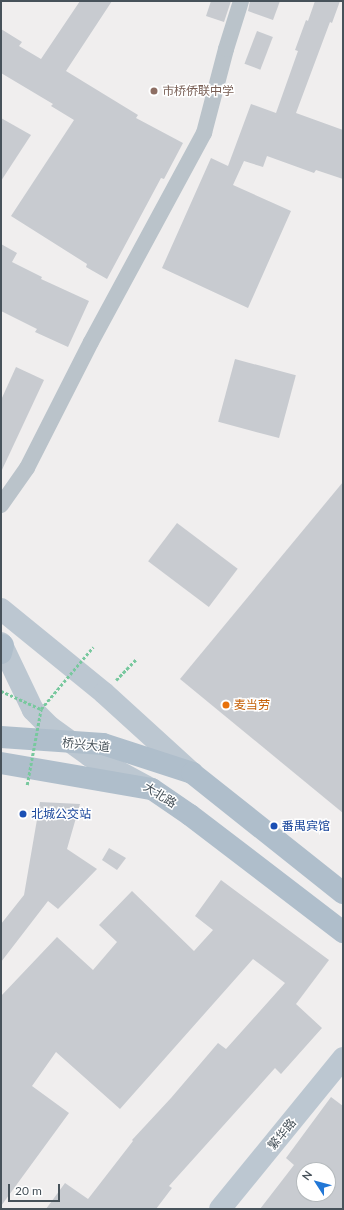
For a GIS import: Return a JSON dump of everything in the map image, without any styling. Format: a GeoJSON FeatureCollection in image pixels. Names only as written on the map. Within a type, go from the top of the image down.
{"type":"FeatureCollection","features":[{"type":"Feature","properties":{"kind":"main road"},"geometry":{"type":"LineString","coordinates":[[1,609],[104,693],[192,773],[343,893]]}},
{"type":"Feature","properties":{"kind":"main road","name":"大北路"},"geometry":{"type":"LineString","coordinates":[[2,647],[33,710],[50,727],[70,742],[108,766],[152,789],[190,815],[343,932]]}},
{"type":"Feature","properties":{"kind":"main road","name":"桥兴大道"},"geometry":{"type":"LineString","coordinates":[[1,737],[103,744],[192,773]]}},
{"type":"Feature","properties":{"kind":"main road"},"geometry":{"type":"LineString","coordinates":[[1,763],[152,789]]}},
{"type":"Feature","properties":{"kind":"main road","name":"繁华路"},"geometry":{"type":"LineString","coordinates":[[220,1209],[343,1058]]}},
{"type":"Feature","properties":{"kind":"street"},"geometry":{"type":"LineString","coordinates":[[1,505],[27,468],[91,342],[204,133],[226,49],[241,1]]}},
{"type":"Feature","properties":{"kind":"path"},"geometry":{"type":"LineString","coordinates":[[27,785],[41,709],[93,648]]}},
{"type":"Feature","properties":{"kind":"path"},"geometry":{"type":"LineString","coordinates":[[1,691],[41,709]]}},
{"type":"Feature","properties":{"kind":"building"},"geometry":{"type":"Polygon","coordinates":[[[80,1],[112,1],[66,71],[138,115],[136,118],[183,143],[164,179],[161,178],[107,279],[86,267],[87,264],[11,216],[74,120],[51,106],[53,104],[1,73],[1,29],[22,42],[19,46],[41,59],[80,1]]]}},
{"type":"Feature","properties":{"kind":"building"},"geometry":{"type":"Polygon","coordinates":[[[211,1],[231,1],[224,22],[206,16],[211,1]]]}},
{"type":"Feature","properties":{"kind":"building"},"geometry":{"type":"Polygon","coordinates":[[[250,1],[280,1],[273,20],[248,11],[250,1]]]}},
{"type":"Feature","properties":{"kind":"building"},"geometry":{"type":"Polygon","coordinates":[[[315,1],[340,1],[332,23],[330,22],[296,113],[343,130],[343,179],[316,170],[314,173],[267,156],[263,167],[244,161],[233,185],[291,211],[248,308],[162,268],[211,158],[228,166],[251,104],[276,113],[298,51],[295,50],[315,1]]]}},
{"type":"Feature","properties":{"kind":"building"},"geometry":{"type":"Polygon","coordinates":[[[257,31],[273,37],[260,70],[244,64],[257,31]]]}},
{"type":"Feature","properties":{"kind":"building"},"geometry":{"type":"Polygon","coordinates":[[[1,118],[31,135],[1,181],[1,118]]]}},
{"type":"Feature","properties":{"kind":"building"},"geometry":{"type":"Polygon","coordinates":[[[1,244],[17,253],[12,262],[42,277],[41,279],[89,301],[68,347],[35,332],[37,329],[1,311],[1,244]]]}},
{"type":"Feature","properties":{"kind":"building"},"geometry":{"type":"Polygon","coordinates":[[[235,359],[296,375],[279,438],[218,422],[235,359]]]}},
{"type":"Feature","properties":{"kind":"building"},"geometry":{"type":"Polygon","coordinates":[[[16,367],[44,380],[1,472],[1,400],[16,367]]]}},
{"type":"Feature","properties":{"kind":"building"},"geometry":{"type":"Polygon","coordinates":[[[343,482],[343,813],[180,679],[343,482]]]}},
{"type":"Feature","properties":{"kind":"building"},"geometry":{"type":"Polygon","coordinates":[[[177,523],[238,569],[209,607],[148,561],[177,523]]]}},
{"type":"Feature","properties":{"kind":"building"},"geometry":{"type":"Polygon","coordinates":[[[40,802],[80,804],[67,849],[97,869],[58,909],[48,901],[1,962],[1,924],[24,895],[40,802]]]}},
{"type":"Feature","properties":{"kind":"building"},"geometry":{"type":"Polygon","coordinates":[[[109,848],[126,858],[117,870],[102,860],[109,848]]]}},
{"type":"Feature","properties":{"kind":"building"},"geometry":{"type":"Polygon","coordinates":[[[221,880],[329,960],[296,1004],[322,1028],[281,1074],[275,1068],[169,1186],[172,1188],[156,1209],[46,1209],[65,1183],[88,1199],[133,1141],[132,1140],[171,1098],[218,1043],[226,1049],[285,983],[253,959],[120,1109],[56,1052],[32,1086],[69,1113],[1,1206],[1,996],[57,937],[93,970],[117,942],[99,925],[132,891],[194,951],[213,930],[195,916],[221,880]]]}},
{"type":"Feature","properties":{"kind":"building"},"geometry":{"type":"Polygon","coordinates":[[[331,1097],[343,1106],[343,1209],[260,1209],[294,1165],[286,1158],[331,1097]]]}},
{"type":"Feature","properties":{"kind":"place","name":"市桥侨联中学"},"geometry":{"type":"Point","coordinates":[154,91]}},
{"type":"Feature","properties":{"kind":"place","name":"麦当劳"},"geometry":{"type":"Point","coordinates":[226,705]}},
{"type":"Feature","properties":{"kind":"place","name":"北城公交站"},"geometry":{"type":"Point","coordinates":[23,814]}},
{"type":"Feature","properties":{"kind":"place","name":"番禺宾馆"},"geometry":{"type":"Point","coordinates":[274,826]}}]}
